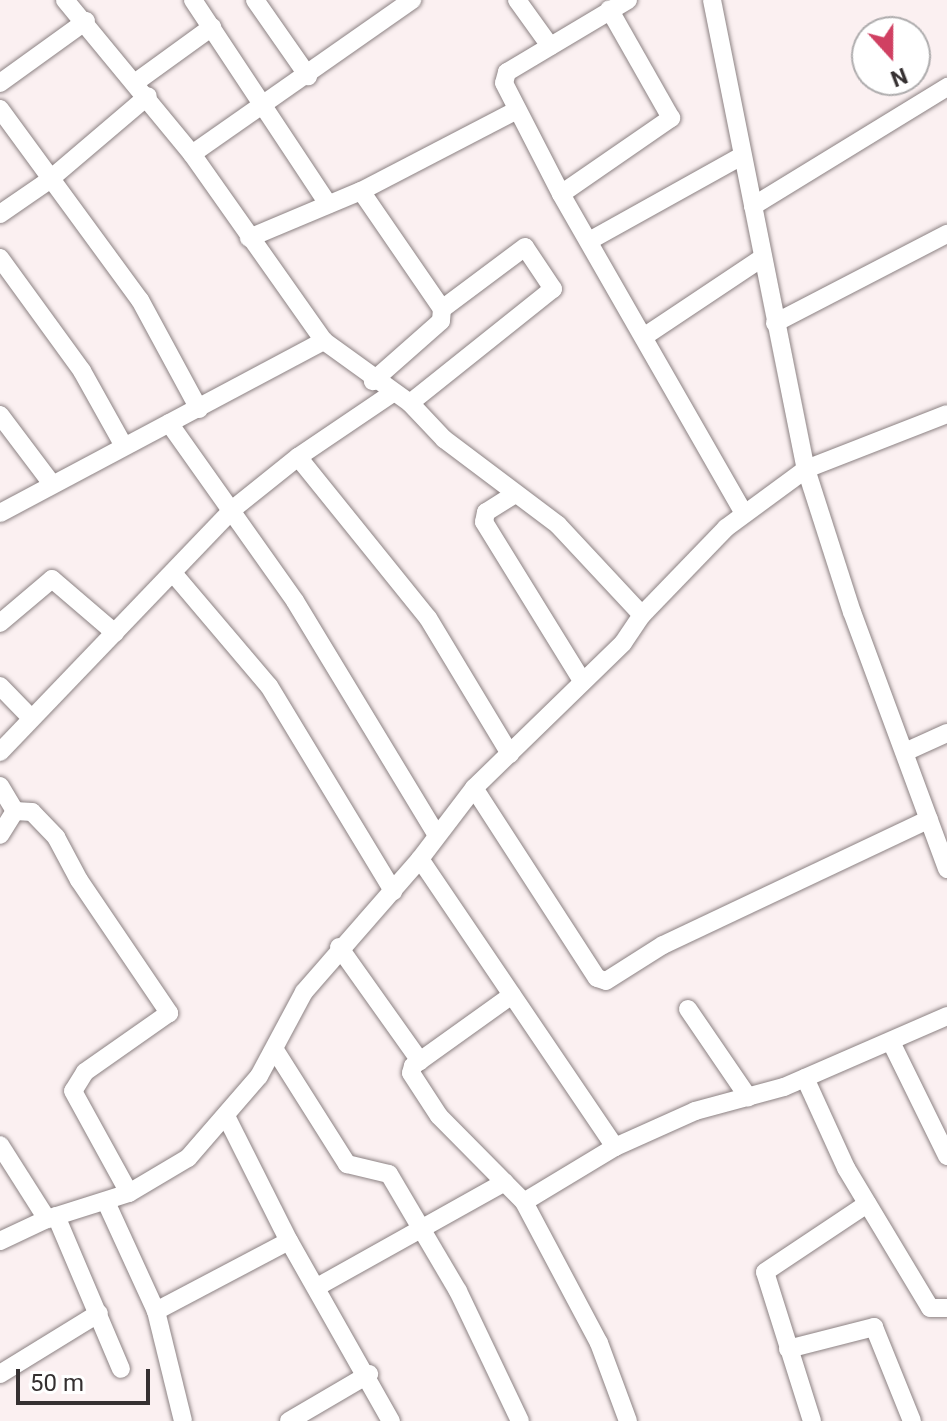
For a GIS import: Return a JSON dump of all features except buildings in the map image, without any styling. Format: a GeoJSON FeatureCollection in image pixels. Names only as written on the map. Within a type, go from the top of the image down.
{"type":"FeatureCollection","features":[{"type":"Feature","properties":{"kind":"street"},"geometry":{"type":"LineString","coordinates":[[65,0],[86,21],[192,154],[324,341],[391,394],[410,403],[444,439],[558,525],[642,615]]}},
{"type":"Feature","properties":{"kind":"street"},"geometry":{"type":"LineString","coordinates":[[193,0],[267,105],[328,204]]}},
{"type":"Feature","properties":{"kind":"street"},"geometry":{"type":"LineString","coordinates":[[255,0],[308,76]]}},
{"type":"Feature","properties":{"kind":"street"},"geometry":{"type":"LineString","coordinates":[[192,154],[267,105],[412,0]]}},
{"type":"Feature","properties":{"kind":"street"},"geometry":{"type":"LineString","coordinates":[[517,0],[550,46]]}},
{"type":"Feature","properties":{"kind":"street"},"geometry":{"type":"LineString","coordinates":[[712,0],[806,469],[929,819],[942,838],[947,869]]}},
{"type":"Feature","properties":{"kind":"street"},"geometry":{"type":"LineString","coordinates":[[561,194],[671,118],[619,3],[503,78],[561,194],[744,513]]}},
{"type":"Feature","properties":{"kind":"street"},"geometry":{"type":"LineString","coordinates":[[0,83],[86,21]]}},
{"type":"Feature","properties":{"kind":"street"},"geometry":{"type":"LineString","coordinates":[[0,214],[48,181],[142,89],[212,27]]}},
{"type":"Feature","properties":{"kind":"street"},"geometry":{"type":"LineString","coordinates":[[753,206],[947,87]]}},
{"type":"Feature","properties":{"kind":"street"},"geometry":{"type":"LineString","coordinates":[[0,109],[48,181],[140,300],[199,409]]}},
{"type":"Feature","properties":{"kind":"street"},"geometry":{"type":"LineString","coordinates":[[249,238],[361,191],[517,110]]}},
{"type":"Feature","properties":{"kind":"street"},"geometry":{"type":"LineString","coordinates":[[589,241],[742,156]]}},
{"type":"Feature","properties":{"kind":"street"},"geometry":{"type":"LineString","coordinates":[[361,191],[442,309],[441,321],[373,381]]}},
{"type":"Feature","properties":{"kind":"street"},"geometry":{"type":"LineString","coordinates":[[775,323],[947,234]]}},
{"type":"Feature","properties":{"kind":"street"},"geometry":{"type":"LineString","coordinates":[[410,403],[553,289],[525,247],[442,309]]}},
{"type":"Feature","properties":{"kind":"street"},"geometry":{"type":"LineString","coordinates":[[0,258],[82,371],[124,446]]}},
{"type":"Feature","properties":{"kind":"street"},"geometry":{"type":"LineString","coordinates":[[645,336],[762,258]]}},
{"type":"Feature","properties":{"kind":"street"},"geometry":{"type":"LineString","coordinates":[[0,513],[324,341]]}},
{"type":"Feature","properties":{"kind":"street"},"geometry":{"type":"LineString","coordinates":[[0,752],[233,509],[298,457],[391,394]]}},
{"type":"Feature","properties":{"kind":"street"},"geometry":{"type":"LineString","coordinates":[[0,1241],[51,1218],[129,1193],[188,1158],[226,1116],[275,1050],[304,992],[339,947],[420,859],[474,788],[623,643],[642,615],[744,513],[806,469],[947,414]]}},
{"type":"Feature","properties":{"kind":"street"},"geometry":{"type":"LineString","coordinates":[[0,415],[52,484]]}},
{"type":"Feature","properties":{"kind":"street"},"geometry":{"type":"LineString","coordinates":[[169,423],[197,468],[233,509],[436,834]]}},
{"type":"Feature","properties":{"kind":"street"},"geometry":{"type":"LineString","coordinates":[[298,457],[428,618],[510,754]]}},
{"type":"Feature","properties":{"kind":"street"},"geometry":{"type":"LineString","coordinates":[[515,494],[486,512],[484,522],[583,682]]}},
{"type":"Feature","properties":{"kind":"street"},"geometry":{"type":"LineString","coordinates":[[173,573],[269,686],[393,891]]}},
{"type":"Feature","properties":{"kind":"street"},"geometry":{"type":"LineString","coordinates":[[0,623],[52,579],[115,633]]}},
{"type":"Feature","properties":{"kind":"street"},"geometry":{"type":"LineString","coordinates":[[0,686],[31,718]]}},
{"type":"Feature","properties":{"kind":"street"},"geometry":{"type":"LineString","coordinates":[[905,752],[947,733]]}},
{"type":"Feature","properties":{"kind":"street"},"geometry":{"type":"LineString","coordinates":[[0,786],[15,811]]}},
{"type":"Feature","properties":{"kind":"street"},"geometry":{"type":"LineString","coordinates":[[474,788],[597,978],[606,981],[663,945],[929,819]]}},
{"type":"Feature","properties":{"kind":"street"},"geometry":{"type":"LineString","coordinates":[[0,835],[15,811]]}},
{"type":"Feature","properties":{"kind":"street"},"geometry":{"type":"LineString","coordinates":[[15,811],[32,812],[56,837],[79,880],[169,1013],[85,1072],[73,1091],[129,1193]]}},
{"type":"Feature","properties":{"kind":"street"},"geometry":{"type":"LineString","coordinates":[[420,859],[615,1147]]}},
{"type":"Feature","properties":{"kind":"street"},"geometry":{"type":"LineString","coordinates":[[339,947],[420,1061]]}},
{"type":"Feature","properties":{"kind":"street"},"geometry":{"type":"LineString","coordinates":[[512,995],[420,1061],[411,1073],[414,1083],[439,1116],[524,1202],[599,1343],[628,1421]]}},
{"type":"Feature","properties":{"kind":"street"},"geometry":{"type":"LineString","coordinates":[[688,1009],[748,1097]]}},
{"type":"Feature","properties":{"kind":"street"},"geometry":{"type":"LineString","coordinates":[[524,1202],[615,1147],[695,1111],[805,1078],[947,1016]]}},
{"type":"Feature","properties":{"kind":"street"},"geometry":{"type":"LineString","coordinates":[[891,1042],[947,1156]]}},
{"type":"Feature","properties":{"kind":"street"},"geometry":{"type":"LineString","coordinates":[[275,1050],[340,1156],[355,1168],[389,1174],[422,1229],[520,1421]]}},
{"type":"Feature","properties":{"kind":"street"},"geometry":{"type":"LineString","coordinates":[[805,1078],[867,1204],[930,1308],[947,1308]]}},
{"type":"Feature","properties":{"kind":"street"},"geometry":{"type":"LineString","coordinates":[[226,1116],[289,1241],[369,1374],[391,1421]]}},
{"type":"Feature","properties":{"kind":"street"},"geometry":{"type":"LineString","coordinates":[[0,1145],[51,1218],[99,1313],[121,1369]]}},
{"type":"Feature","properties":{"kind":"street"},"geometry":{"type":"LineString","coordinates":[[317,1287],[505,1182]]}},
{"type":"Feature","properties":{"kind":"street"},"geometry":{"type":"LineString","coordinates":[[106,1202],[156,1311],[177,1419]]}},
{"type":"Feature","properties":{"kind":"street"},"geometry":{"type":"LineString","coordinates":[[812,1421],[765,1272],[867,1204]]}},
{"type":"Feature","properties":{"kind":"street"},"geometry":{"type":"LineString","coordinates":[[156,1311],[289,1241]]}},
{"type":"Feature","properties":{"kind":"street"},"geometry":{"type":"LineString","coordinates":[[0,1374],[99,1313]]}},
{"type":"Feature","properties":{"kind":"street"},"geometry":{"type":"LineString","coordinates":[[788,1349],[874,1327],[912,1421]]}},
{"type":"Feature","properties":{"kind":"street"},"geometry":{"type":"LineString","coordinates":[[289,1421],[369,1374]]}}]}
